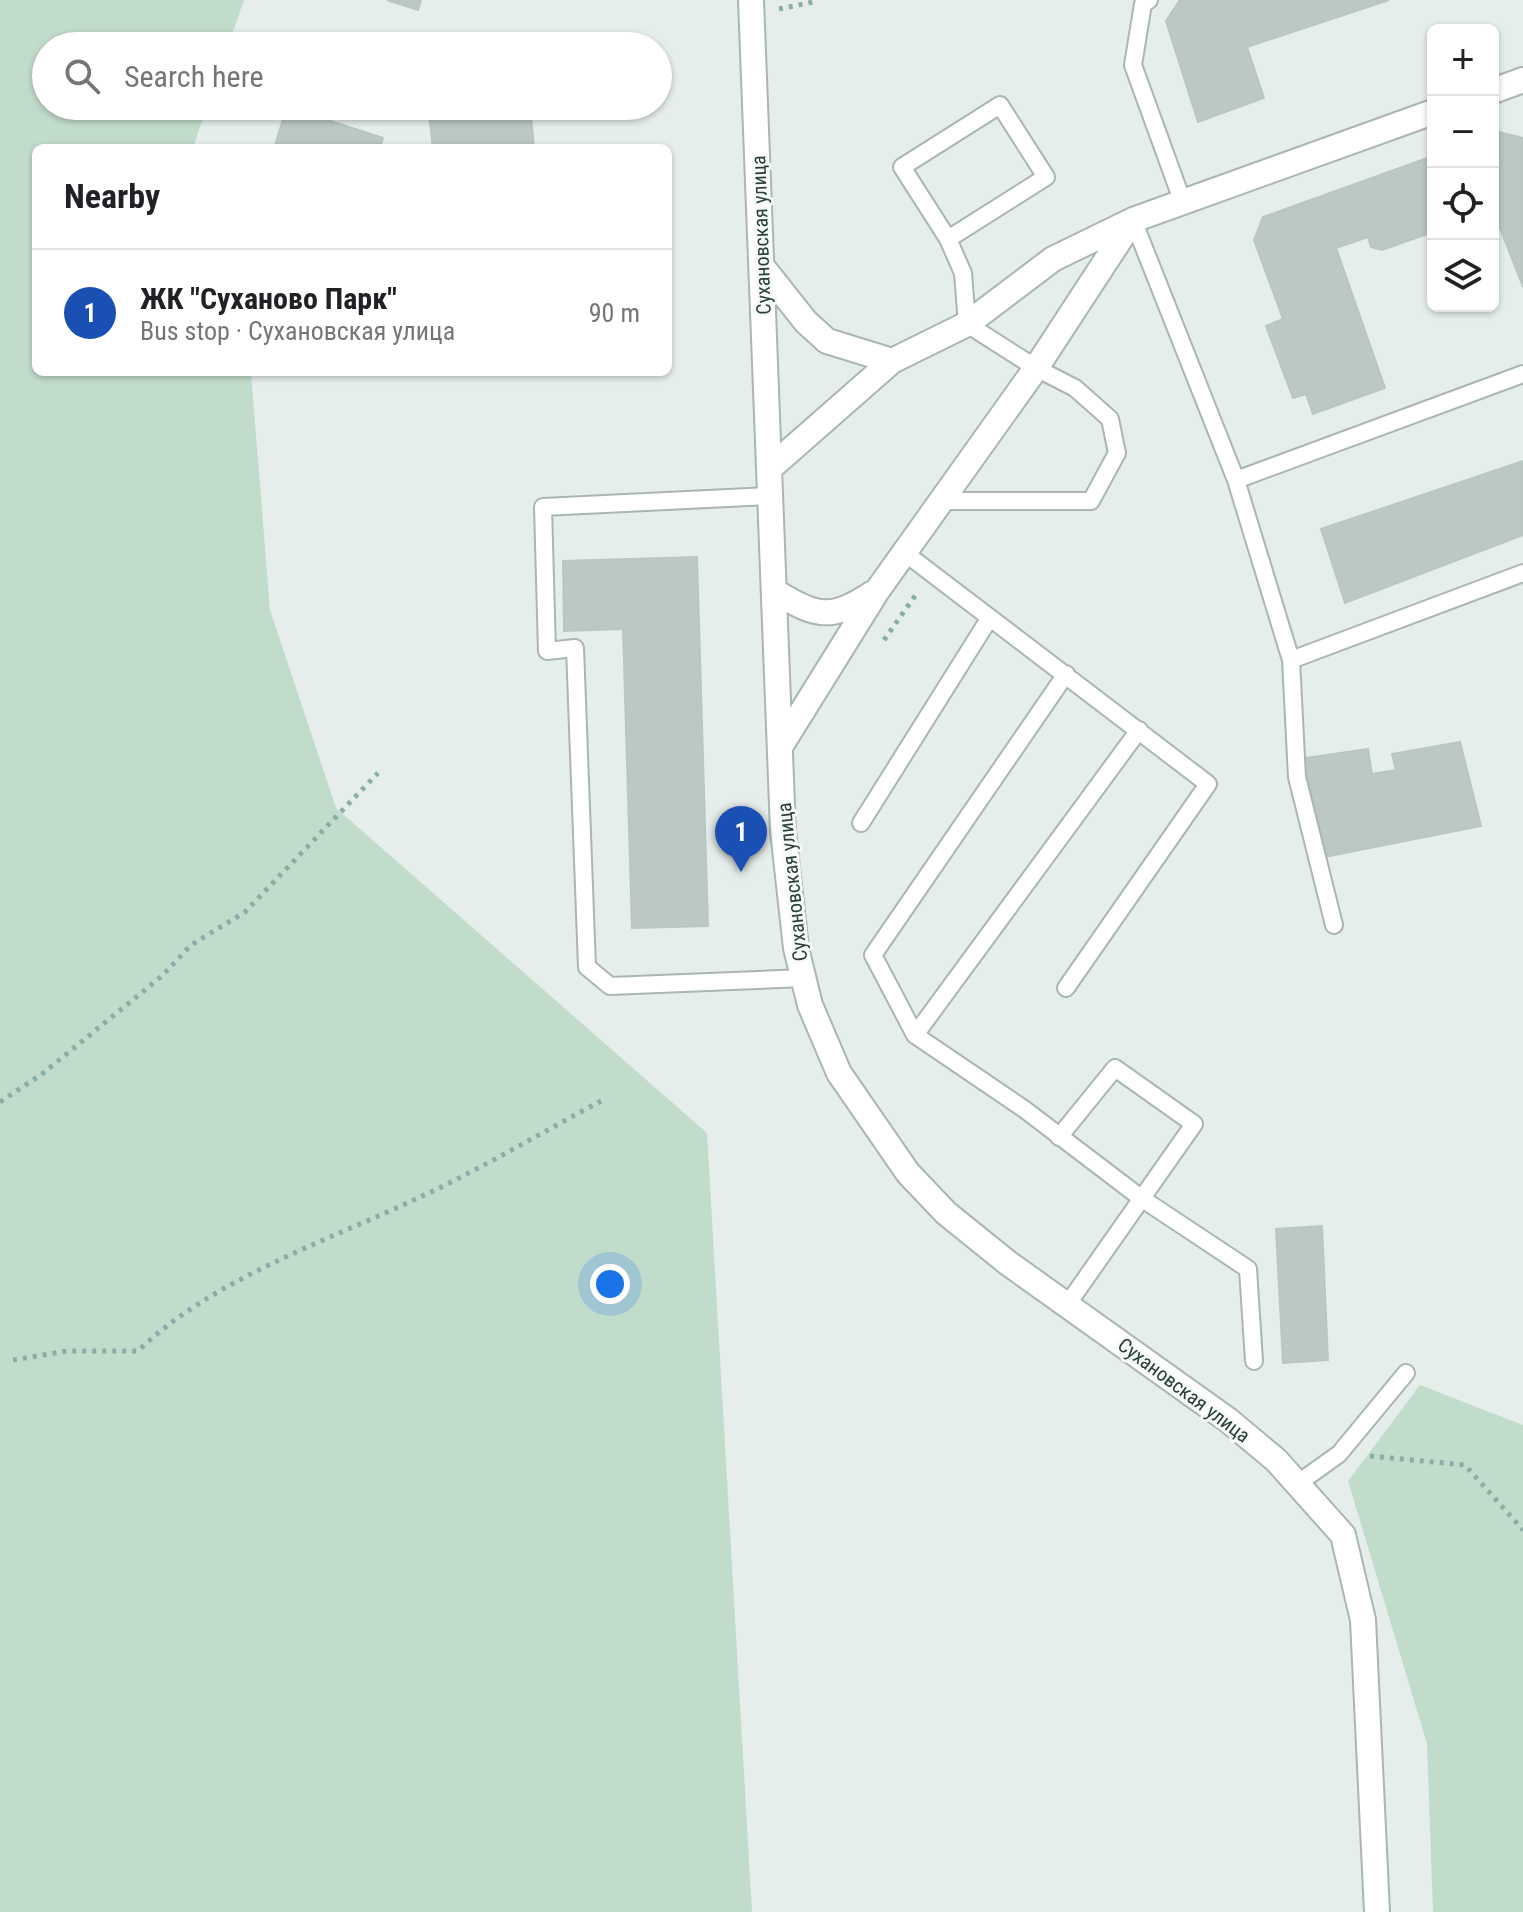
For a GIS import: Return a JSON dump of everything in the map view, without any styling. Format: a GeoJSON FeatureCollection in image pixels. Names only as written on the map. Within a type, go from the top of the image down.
{"type":"FeatureCollection","features":[{"type":"Feature","properties":{"kind":"street","name":"Сухановская улица"},"geometry":{"type":"LineString","coordinates":[[751,0],[764,269],[783,831],[796,948],[810,1005],[839,1073],[908,1173],[946,1213],[1067,1305],[1228,1420],[1276,1460],[1343,1535],[1363,1620],[1377,1912]]}},
{"type":"Feature","properties":{"kind":"street"},"geometry":{"type":"LineString","coordinates":[[1499,89],[1523,80]]}},
{"type":"Feature","properties":{"kind":"street"},"geometry":{"type":"LineString","coordinates":[[769,469],[892,361],[967,324],[1053,259],[1182,200],[1427,114]]}},
{"type":"Feature","properties":{"kind":"street"},"geometry":{"type":"LineString","coordinates":[[780,747],[877,591],[1036,368],[1133,220]]}},
{"type":"Feature","properties":{"kind":"street"},"geometry":{"type":"LineString","coordinates":[[764,269],[806,322],[827,341],[892,361]]}},
{"type":"Feature","properties":{"kind":"street"},"geometry":{"type":"LineString","coordinates":[[774,591],[808,611],[845,611],[877,591]]}},
{"type":"Feature","properties":{"kind":"lane"},"geometry":{"type":"LineString","coordinates":[[1149,0],[1143,4],[1133,65],[1182,200]]}},
{"type":"Feature","properties":{"kind":"lane"},"geometry":{"type":"LineString","coordinates":[[944,501],[1091,501],[1117,453],[1110,419],[1075,388],[1036,368],[967,324],[963,273],[948,239],[902,167],[1000,105],[1046,177],[948,239]]}},
{"type":"Feature","properties":{"kind":"lane"},"geometry":{"type":"LineString","coordinates":[[1133,220],[1236,480],[1291,660],[1297,777],[1334,925]]}},
{"type":"Feature","properties":{"kind":"lane"},"geometry":{"type":"LineString","coordinates":[[1236,480],[1523,374]]}},
{"type":"Feature","properties":{"kind":"lane"},"geometry":{"type":"LineString","coordinates":[[770,496],[543,507],[547,651],[575,648],[587,967],[610,986],[804,978]]}},
{"type":"Feature","properties":{"kind":"lane"},"geometry":{"type":"LineString","coordinates":[[905,553],[1208,784],[1066,988]]}},
{"type":"Feature","properties":{"kind":"lane"},"geometry":{"type":"LineString","coordinates":[[1291,660],[1523,573]]}},
{"type":"Feature","properties":{"kind":"lane"},"geometry":{"type":"LineString","coordinates":[[861,823],[989,619]]}},
{"type":"Feature","properties":{"kind":"lane"},"geometry":{"type":"LineString","coordinates":[[1066,674],[873,955],[915,1035],[1141,1198],[1248,1269],[1254,1361]]}},
{"type":"Feature","properties":{"kind":"lane"},"geometry":{"type":"LineString","coordinates":[[915,1035],[1139,730]]}},
{"type":"Feature","properties":{"kind":"lane"},"geometry":{"type":"LineString","coordinates":[[1059,1137],[1115,1068],[1194,1124],[1067,1305]]}},
{"type":"Feature","properties":{"kind":"lane"},"geometry":{"type":"LineString","coordinates":[[1297,1484],[1339,1454],[1406,1373]]}},
{"type":"Feature","properties":{"kind":"path"},"geometry":{"type":"LineString","coordinates":[[876,651],[931,574]]}},
{"type":"Feature","properties":{"kind":"path"},"geometry":{"type":"LineString","coordinates":[[0,1102],[42,1074],[162,976],[191,945],[245,912],[378,773]]}},
{"type":"Feature","properties":{"kind":"path"},"geometry":{"type":"LineString","coordinates":[[13,1360],[67,1351],[138,1351],[163,1326],[270,1264],[420,1198],[601,1101]]}},
{"type":"Feature","properties":{"kind":"path"},"geometry":{"type":"LineString","coordinates":[[1339,1454],[1465,1465],[1523,1530]]}},
{"type":"Feature","properties":{"kind":"green space"},"geometry":{"type":"Polygon","coordinates":[[[0,0],[244,0],[233,32],[32,32],[32,120],[202,120],[194,144],[32,144],[32,376],[251,376],[270,610],[336,808],[707,1133],[752,1912],[0,1912],[0,0]]]}},
{"type":"Feature","properties":{"kind":"green space"},"geometry":{"type":"Polygon","coordinates":[[[1420,1385],[1523,1425],[1523,1912],[1433,1912],[1427,1744],[1348,1481],[1420,1385]]]}},
{"type":"Feature","properties":{"kind":"building"},"geometry":{"type":"Polygon","coordinates":[[[387,0],[421,0],[418,10],[387,0]]]}},
{"type":"Feature","properties":{"kind":"building"},"geometry":{"type":"Polygon","coordinates":[[[1180,0],[1389,0],[1247,47],[1264,98],[1198,122],[1166,21],[1180,0]]]}},
{"type":"Feature","properties":{"kind":"building"},"geometry":{"type":"Polygon","coordinates":[[[283,120],[327,120],[383,138],[381,144],[275,144],[283,120]]]}},
{"type":"Feature","properties":{"kind":"building"},"geometry":{"type":"Polygon","coordinates":[[[430,120],[531,120],[534,144],[433,144],[430,120]]]}},
{"type":"Feature","properties":{"kind":"building"},"geometry":{"type":"Polygon","coordinates":[[[1499,132],[1523,138],[1523,287],[1499,225],[1499,132]]]}},
{"type":"Feature","properties":{"kind":"building"},"geometry":{"type":"Polygon","coordinates":[[[1427,158],[1427,234],[1382,250],[1371,247],[1368,237],[1336,248],[1385,388],[1313,414],[1306,394],[1293,398],[1266,326],[1283,319],[1254,240],[1263,217],[1427,158]]]}},
{"type":"Feature","properties":{"kind":"building"},"geometry":{"type":"Polygon","coordinates":[[[1523,461],[1523,535],[1345,603],[1321,529],[1523,461]]]}},
{"type":"Feature","properties":{"kind":"building"},"geometry":{"type":"Polygon","coordinates":[[[697,557],[708,926],[632,928],[623,629],[564,631],[563,561],[697,557]]]}},
{"type":"Feature","properties":{"kind":"building"},"geometry":{"type":"Polygon","coordinates":[[[1460,742],[1481,826],[1319,858],[1299,759],[1368,749],[1372,774],[1396,770],[1392,754],[1460,742]]]}},
{"type":"Feature","properties":{"kind":"building"},"geometry":{"type":"Polygon","coordinates":[[[1322,1226],[1328,1360],[1283,1363],[1276,1229],[1322,1226]]]}},
{"type":"Feature","properties":{"kind":"place","name":"ЖК \"Суханово Парк\""},"geometry":{"type":"Point","coordinates":[741,872]}}]}
